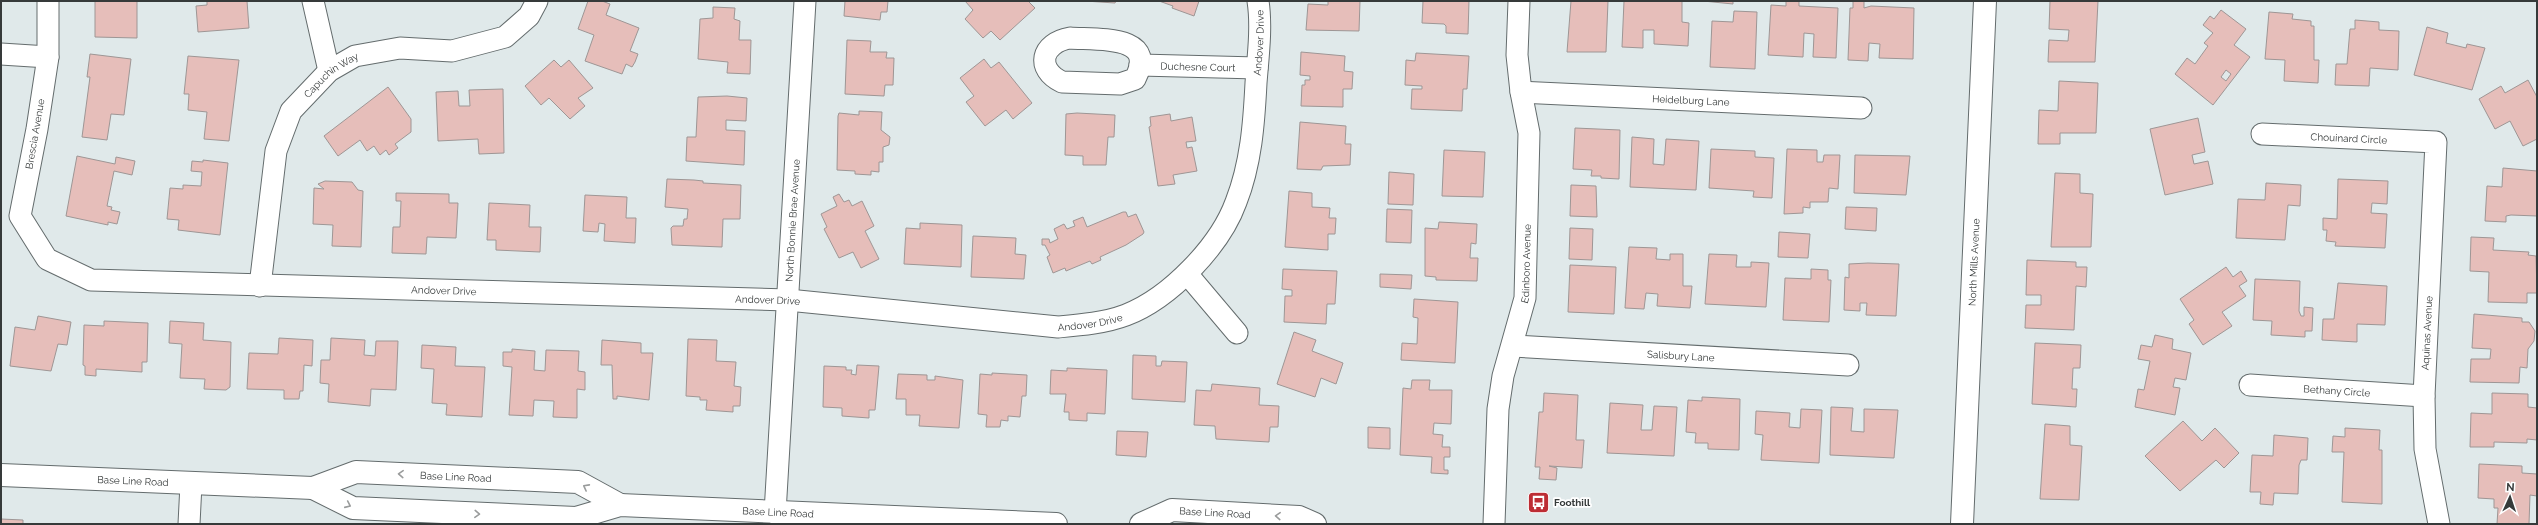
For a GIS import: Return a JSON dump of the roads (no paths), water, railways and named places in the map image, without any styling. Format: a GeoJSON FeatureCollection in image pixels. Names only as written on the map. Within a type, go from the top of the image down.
{"type":"FeatureCollection","features":[{"type":"Feature","properties":{"kind":"main road","name":"North Mills Avenue"},"geometry":{"type":"LineString","coordinates":[[1962,524],[1985,1]]}},
{"type":"Feature","properties":{"kind":"main road","name":"Base Line Road"},"geometry":{"type":"LineString","coordinates":[[1,475],[313,488],[356,472],[578,482],[620,505]]}},
{"type":"Feature","properties":{"kind":"main road","name":"Base Line Road"},"geometry":{"type":"LineString","coordinates":[[313,488],[354,508],[576,518],[620,505],[775,513],[1056,524]]}},
{"type":"Feature","properties":{"kind":"main road","name":"Base Line Road"},"geometry":{"type":"LineString","coordinates":[[1141,524],[1172,510],[1299,517],[1315,524]]}},
{"type":"Feature","properties":{"kind":"street","name":"Brescia Avenue"},"geometry":{"type":"LineString","coordinates":[[47,259],[20,216],[37,129],[48,57],[48,1]]}},
{"type":"Feature","properties":{"kind":"street"},"geometry":{"type":"LineString","coordinates":[[312,1],[329,71]]}},
{"type":"Feature","properties":{"kind":"street","name":"Capuchin Way"},"geometry":{"type":"LineString","coordinates":[[260,286],[276,151],[292,111],[329,71],[355,56],[400,48],[452,51],[505,37],[529,16],[536,1]]}},
{"type":"Feature","properties":{"kind":"street","name":"North Bonnie Brae Avenue"},"geometry":{"type":"LineString","coordinates":[[775,513],[805,1]]}},
{"type":"Feature","properties":{"kind":"street","name":"Andover Drive"},"geometry":{"type":"LineString","coordinates":[[47,259],[91,280],[788,300],[1058,327],[1092,324],[1127,315],[1159,298],[1188,275],[1214,242],[1236,203],[1248,159],[1254,122],[1257,68],[1258,1]]}},
{"type":"Feature","properties":{"kind":"street","name":"Edinboro Avenue"},"geometry":{"type":"LineString","coordinates":[[1494,524],[1498,409],[1503,376],[1513,346],[1525,298],[1529,133],[1521,92],[1517,55],[1519,1]]}},
{"type":"Feature","properties":{"kind":"street"},"geometry":{"type":"LineString","coordinates":[[1,54],[48,57]]}},
{"type":"Feature","properties":{"kind":"street","name":"Duchesne Court"},"geometry":{"type":"LineString","coordinates":[[1140,65],[1257,68]]}},
{"type":"Feature","properties":{"kind":"street","name":"Heidelburg Lane"},"geometry":{"type":"LineString","coordinates":[[1521,92],[1861,108]]}},
{"type":"Feature","properties":{"kind":"street","name":"Chouinard Circle"},"geometry":{"type":"LineString","coordinates":[[2262,134],[2436,142]]}},
{"type":"Feature","properties":{"kind":"street","name":"Aquinas Avenue"},"geometry":{"type":"LineString","coordinates":[[2436,142],[2424,396],[2425,449],[2440,524]]}},
{"type":"Feature","properties":{"kind":"street"},"geometry":{"type":"LineString","coordinates":[[1188,275],[1236,333]]}},
{"type":"Feature","properties":{"kind":"street","name":"Salisbury Lane"},"geometry":{"type":"LineString","coordinates":[[1513,346],[1848,365]]}},
{"type":"Feature","properties":{"kind":"street","name":"Bethany Circle"},"geometry":{"type":"LineString","coordinates":[[2250,385],[2424,396]]}},
{"type":"Feature","properties":{"kind":"street"},"geometry":{"type":"LineString","coordinates":[[189,524],[191,484]]}},
{"type":"Feature","properties":{"kind":"place","name":"Foothill"},"geometry":{"type":"Point","coordinates":[1539,502]}}]}
